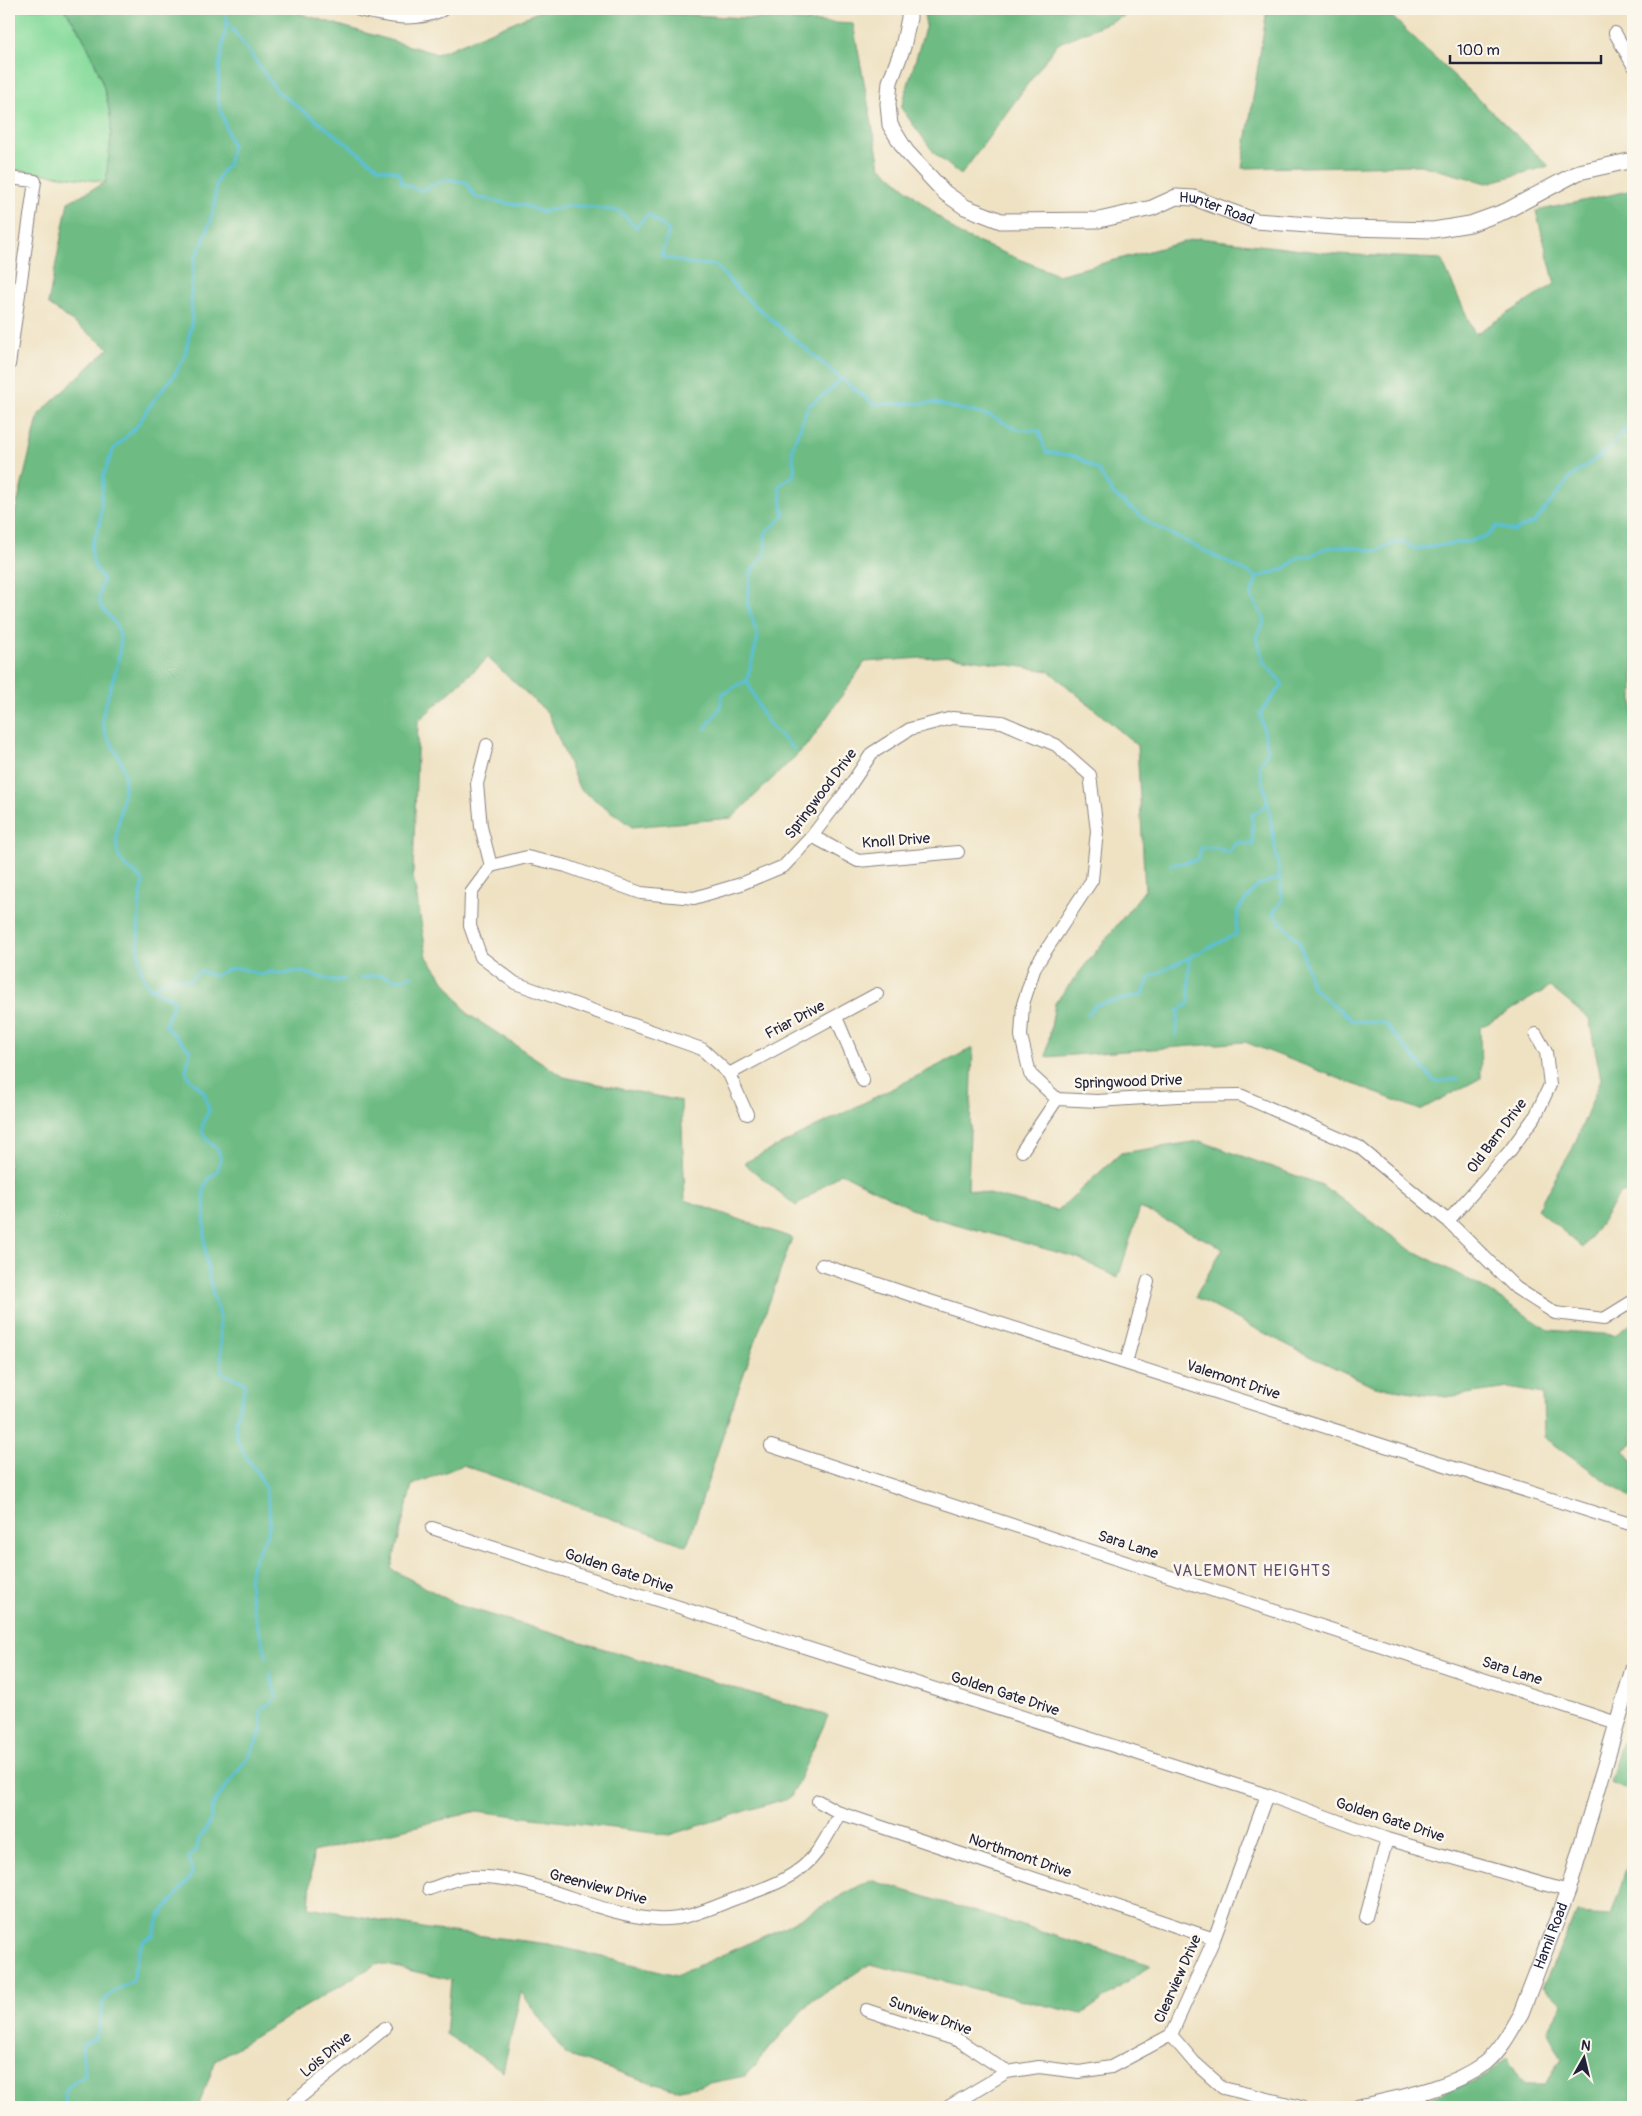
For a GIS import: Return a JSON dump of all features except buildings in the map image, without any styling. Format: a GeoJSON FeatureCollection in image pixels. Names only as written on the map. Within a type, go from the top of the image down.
{"type":"FeatureCollection","features":[{"type":"Feature","properties":{"kind":"street"},"geometry":{"type":"LineString","coordinates":[[360,9],[388,15],[416,16],[441,9]]}},
{"type":"Feature","properties":{"kind":"street","name":"Hunter Road"},"geometry":{"type":"LineString","coordinates":[[909,9],[903,47],[890,82],[888,104],[890,126],[906,152],[945,193],[964,207],[1001,221],[1099,220],[1152,208],[1176,197],[1194,198],[1256,221],[1348,228],[1433,230],[1470,224],[1488,218],[1506,211],[1579,172],[1633,160]]}},
{"type":"Feature","properties":{"kind":"street"},"geometry":{"type":"LineString","coordinates":[[1615,34],[1633,65]]}},
{"type":"Feature","properties":{"kind":"street"},"geometry":{"type":"LineString","coordinates":[[9,178],[35,181],[9,365]]}},
{"type":"Feature","properties":{"kind":"street","name":"Springwood Drive"},"geometry":{"type":"LineString","coordinates":[[491,866],[527,857],[566,866],[641,893],[694,898],[741,884],[784,866],[812,836],[845,793],[872,753],[910,729],[952,718],[1002,722],[1056,745],[1090,774],[1097,831],[1092,880],[1035,967],[1023,1004],[1021,1036],[1030,1074],[1057,1099],[1098,1101],[1177,1096],[1240,1095],[1359,1147],[1448,1221],[1516,1288],[1555,1313],[1604,1319],[1633,1301]]}},
{"type":"Feature","properties":{"kind":"street"},"geometry":{"type":"LineString","coordinates":[[486,745],[477,784],[481,827],[491,866],[471,893],[470,926],[481,957],[515,983],[702,1049],[729,1074],[747,1114]]}},
{"type":"Feature","properties":{"kind":"street","name":"Knoll Drive"},"geometry":{"type":"LineString","coordinates":[[812,836],[858,861],[958,852]]}},
{"type":"Feature","properties":{"kind":"street","name":"Friar Drive"},"geometry":{"type":"LineString","coordinates":[[729,1074],[877,994]]}},
{"type":"Feature","properties":{"kind":"street"},"geometry":{"type":"LineString","coordinates":[[836,1017],[863,1081]]}},
{"type":"Feature","properties":{"kind":"street","name":"Old Barn Drive"},"geometry":{"type":"LineString","coordinates":[[1448,1221],[1509,1152],[1536,1115],[1550,1085],[1546,1052],[1536,1034]]}},
{"type":"Feature","properties":{"kind":"street"},"geometry":{"type":"LineString","coordinates":[[1022,1151],[1057,1099]]}},
{"type":"Feature","properties":{"kind":"street","name":"Valemont Drive"},"geometry":{"type":"LineString","coordinates":[[822,1265],[1633,1525]]}},
{"type":"Feature","properties":{"kind":"street"},"geometry":{"type":"LineString","coordinates":[[1126,1363],[1148,1281]]}},
{"type":"Feature","properties":{"kind":"street","name":"Sara Lane"},"geometry":{"type":"LineString","coordinates":[[771,1446],[1617,1723]]}},
{"type":"Feature","properties":{"kind":"street","name":"Golden Gate Drive"},"geometry":{"type":"LineString","coordinates":[[432,1528],[1267,1795],[1387,1839],[1568,1890]]}},
{"type":"Feature","properties":{"kind":"street","name":"Hamil Road"},"geometry":{"type":"LineString","coordinates":[[1359,2107],[1405,2097],[1460,2078],[1486,2062],[1503,2043],[1521,2013],[1568,1890],[1633,1669]]}},
{"type":"Feature","properties":{"kind":"street","name":"Clearview Drive"},"geometry":{"type":"LineString","coordinates":[[948,2107],[1007,2072],[1039,2067],[1079,2072],[1111,2066],[1171,2036],[1214,1938],[1267,1795]]}},
{"type":"Feature","properties":{"kind":"street","name":"Northmont Drive"},"geometry":{"type":"LineString","coordinates":[[818,1801],[840,1812],[1214,1938]]}},
{"type":"Feature","properties":{"kind":"street","name":"Greenview Drive"},"geometry":{"type":"LineString","coordinates":[[429,1888],[468,1877],[500,1879],[623,1913],[657,1919],[684,1917],[762,1890],[794,1875],[817,1852],[840,1812]]}},
{"type":"Feature","properties":{"kind":"street"},"geometry":{"type":"LineString","coordinates":[[1366,1917],[1387,1839]]}},
{"type":"Feature","properties":{"kind":"street","name":"Sunview Drive"},"geometry":{"type":"LineString","coordinates":[[866,2010],[960,2041],[1007,2072]]}},
{"type":"Feature","properties":{"kind":"street","name":"Lois Drive"},"geometry":{"type":"LineString","coordinates":[[288,2107],[384,2028]]}},
{"type":"Feature","properties":{"kind":"street"},"geometry":{"type":"LineString","coordinates":[[1171,2036],[1194,2062],[1223,2088],[1281,2105],[1301,2107]]}},
{"type":"Feature","properties":{"kind":"green space"},"geometry":{"type":"Polygon","coordinates":[[[9,9],[64,9],[82,36],[103,86],[111,121],[106,182],[9,169],[9,9]]]}},
{"type":"Feature","properties":{"kind":"green space"},"geometry":{"type":"Polygon","coordinates":[[[64,9],[294,9],[298,13],[437,54],[545,9],[587,9],[853,24],[880,166],[960,235],[1058,275],[1199,238],[1336,254],[1441,259],[1475,334],[1555,284],[1536,211],[1633,190],[1633,1190],[1620,1194],[1583,1248],[1537,1209],[1573,1148],[1601,1079],[1589,1019],[1550,987],[1480,1028],[1481,1078],[1420,1110],[1245,1042],[1046,1057],[1055,1003],[1145,890],[1137,745],[1049,671],[950,656],[865,662],[809,743],[732,818],[632,827],[579,788],[548,713],[488,658],[418,721],[413,875],[427,957],[468,1014],[564,1077],[681,1101],[685,1200],[792,1238],[731,1410],[687,1546],[463,1465],[412,1485],[391,1569],[458,1605],[828,1716],[791,1797],[669,1835],[477,1811],[313,1852],[309,1907],[428,1929],[548,1944],[677,1975],[780,1929],[870,1880],[1151,1965],[1082,2014],[870,1964],[810,2002],[745,2076],[675,2090],[566,2055],[521,1992],[503,2071],[446,2034],[451,1980],[378,1963],[216,2060],[198,2107],[9,2107],[9,538],[39,414],[109,348],[48,304],[68,202],[106,182],[111,136],[108,104],[97,69],[82,36],[64,9]]]}},
{"type":"Feature","properties":{"kind":"green space"},"geometry":{"type":"Polygon","coordinates":[[[923,9],[1141,9],[1057,44],[961,175],[935,154],[901,108],[926,25],[923,9]]]}},
{"type":"Feature","properties":{"kind":"green space"},"geometry":{"type":"Polygon","coordinates":[[[1267,9],[1386,9],[1549,166],[1487,183],[1420,165],[1242,168],[1267,9]]]}},
{"type":"Feature","properties":{"kind":"green space"},"geometry":{"type":"Polygon","coordinates":[[[973,1048],[968,1189],[1057,1211],[1121,1153],[1200,1141],[1322,1185],[1408,1248],[1475,1283],[1549,1330],[1615,1335],[1633,1322],[1633,1444],[1624,1450],[1633,1462],[1633,1500],[1544,1437],[1543,1394],[1508,1388],[1446,1397],[1374,1386],[1299,1351],[1195,1297],[1223,1248],[1140,1208],[1118,1278],[1078,1258],[927,1216],[841,1173],[796,1206],[744,1163],[973,1048]]]}},
{"type":"Feature","properties":{"kind":"green space"},"geometry":{"type":"Polygon","coordinates":[[[1633,1708],[1633,1792],[1610,1783],[1633,1708]]]}},
{"type":"Feature","properties":{"kind":"green space"},"geometry":{"type":"Polygon","coordinates":[[[1633,1848],[1633,2107],[1408,2107],[1486,2076],[1507,2057],[1525,2085],[1545,2085],[1562,2059],[1547,2031],[1562,2004],[1543,1986],[1576,1914],[1611,1916],[1633,1848]]]}},
{"type":"Feature","properties":{"kind":"waterway"},"geometry":{"type":"LineString","coordinates":[[226,9],[227,21],[219,67],[218,101],[232,146],[229,163],[221,173],[216,185],[214,208],[204,240],[194,261],[191,295],[192,322],[185,355],[175,374],[149,407],[138,425],[113,450],[103,477],[100,523],[91,547],[93,563],[103,579],[99,596],[100,603],[119,631],[120,637],[119,657],[105,704],[103,722],[107,736],[124,770],[124,792],[117,838],[119,857],[143,881],[138,934],[140,962],[143,975],[149,987],[173,999],[166,1027],[190,1050],[186,1071],[189,1078],[204,1092],[209,1111],[203,1122],[202,1131],[207,1140],[218,1150],[221,1160],[217,1172],[210,1177],[204,1188],[205,1254],[213,1295],[219,1312],[222,1372],[242,1381],[245,1387],[236,1419],[237,1439],[243,1453],[261,1478],[269,1508],[269,1529],[253,1562],[249,1582],[252,1604],[267,1658]]}},
{"type":"Feature","properties":{"kind":"waterway"},"geometry":{"type":"LineString","coordinates":[[227,21],[277,91],[379,168],[399,172],[402,183],[420,191],[446,179],[466,182],[475,197],[524,205],[542,212],[571,205],[619,211],[636,227],[648,214],[669,231],[661,256],[691,264],[715,265],[745,297],[840,378],[874,404],[934,403],[991,416],[1016,429],[1039,431],[1046,452],[1076,456],[1098,470],[1113,494],[1151,524],[1257,577],[1284,569],[1299,557],[1310,556],[1325,548],[1344,546],[1376,551],[1401,541],[1416,549],[1471,541],[1489,535],[1497,526],[1513,531],[1534,523],[1571,477],[1610,448],[1628,426],[1633,425]]}},
{"type":"Feature","properties":{"kind":"waterway"},"geometry":{"type":"LineString","coordinates":[[705,729],[720,708],[722,694],[747,680],[758,637],[747,602],[751,572],[766,552],[765,533],[784,516],[779,486],[795,474],[792,449],[808,406],[834,387],[840,378]]}},
{"type":"Feature","properties":{"kind":"waterway"},"geometry":{"type":"LineString","coordinates":[[1087,1015],[1095,1005],[1142,995],[1150,977],[1236,934],[1238,910],[1258,885],[1280,878],[1268,804],[1259,768],[1268,750],[1260,713],[1283,684],[1264,663],[1256,636],[1265,621],[1251,596],[1257,577]]}},
{"type":"Feature","properties":{"kind":"waterway"},"geometry":{"type":"LineString","coordinates":[[747,680],[761,712],[773,729],[794,749]]}},
{"type":"Feature","properties":{"kind":"waterway"},"geometry":{"type":"LineString","coordinates":[[1171,865],[1197,860],[1202,847],[1219,848],[1227,853],[1238,842],[1253,845],[1252,815],[1268,804]]}},
{"type":"Feature","properties":{"kind":"waterway"},"geometry":{"type":"LineString","coordinates":[[1280,878],[1282,900],[1273,913],[1300,943],[1312,987],[1353,1021],[1384,1023],[1435,1082],[1458,1079]]}},
{"type":"Feature","properties":{"kind":"waterway"},"geometry":{"type":"LineString","coordinates":[[1176,1037],[1178,1011],[1189,1003],[1189,957]]}},
{"type":"Feature","properties":{"kind":"waterway"},"geometry":{"type":"LineString","coordinates":[[153,990],[154,987],[174,978],[190,980],[200,971],[215,976],[232,968],[247,970],[260,975],[271,972],[284,974],[298,971],[334,981],[345,979]]}},
{"type":"Feature","properties":{"kind":"waterway"},"geometry":{"type":"LineString","coordinates":[[360,978],[378,975],[400,980],[412,976]]}},
{"type":"Feature","properties":{"kind":"waterway"},"geometry":{"type":"LineString","coordinates":[[66,2107],[66,2090],[71,2084],[85,2076],[83,2044],[95,2039],[100,2024],[103,2002],[113,1992],[133,1981],[140,1947],[147,1939],[153,1936],[160,1916],[190,1878],[192,1872],[189,1857],[197,1848],[198,1841],[210,1822],[213,1805],[250,1755],[263,1727],[261,1709],[271,1703],[275,1696],[270,1673]]}},
{"type":"Feature","properties":{"kind":"district","name":"VALEMONT HEIGHTS"},"geometry":{"type":"Point","coordinates":[1252,1571]}}]}
